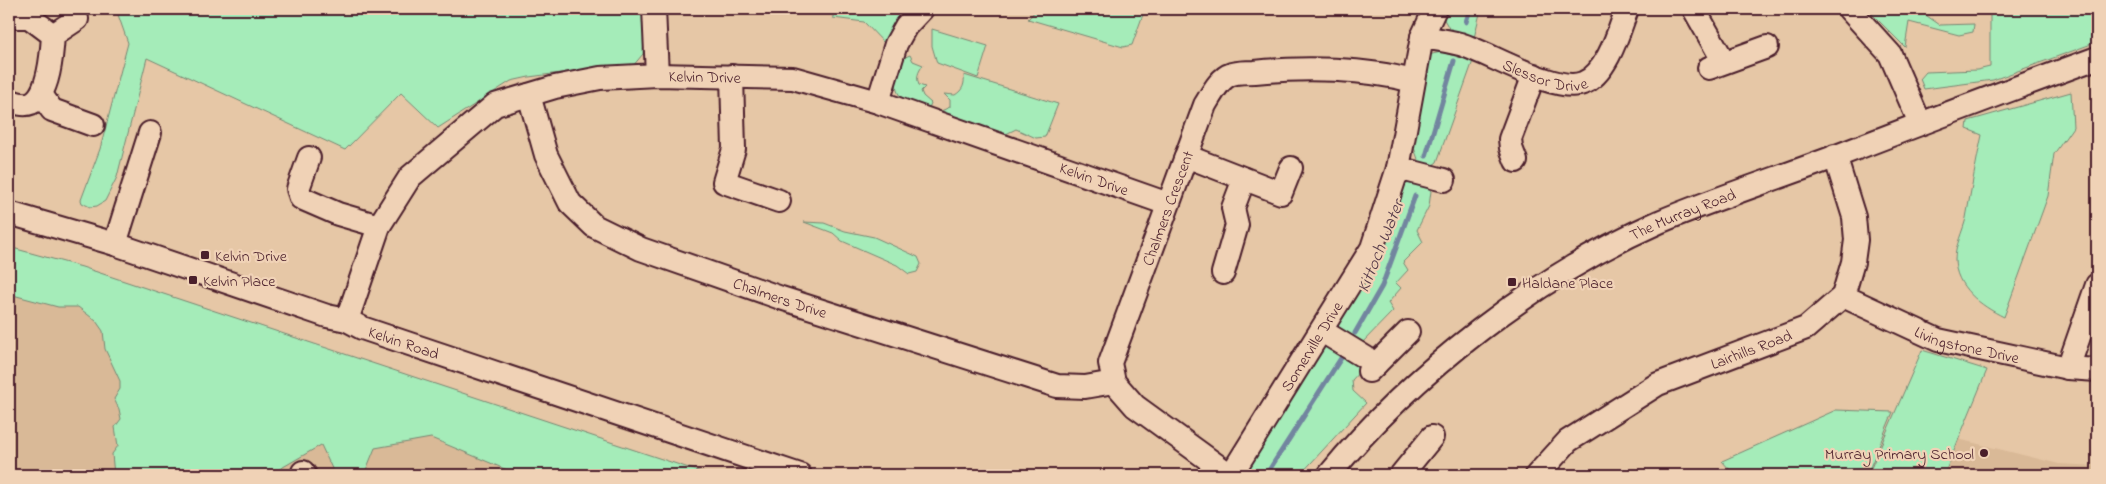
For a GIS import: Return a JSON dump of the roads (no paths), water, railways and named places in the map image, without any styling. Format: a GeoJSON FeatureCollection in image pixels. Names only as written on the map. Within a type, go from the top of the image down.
{"type":"FeatureCollection","features":[{"type":"Feature","properties":{"kind":"street"},"geometry":{"type":"LineString","coordinates":[[654,9],[658,76]]}},
{"type":"Feature","properties":{"kind":"street"},"geometry":{"type":"LineString","coordinates":[[878,102],[896,44],[906,26],[922,9]]}},
{"type":"Feature","properties":{"kind":"street","name":"Somerville Drive"},"geometry":{"type":"LineString","coordinates":[[1230,475],[1322,331],[1372,248],[1398,168],[1412,81],[1422,37],[1435,9]]}},
{"type":"Feature","properties":{"kind":"street","name":"Slessor Drive"},"geometry":{"type":"LineString","coordinates":[[1422,37],[1459,44],[1534,75],[1567,86],[1584,83],[1603,65],[1627,9]]}},
{"type":"Feature","properties":{"kind":"street"},"geometry":{"type":"LineString","coordinates":[[1694,9],[1716,65],[1767,47]]}},
{"type":"Feature","properties":{"kind":"street"},"geometry":{"type":"LineString","coordinates":[[1849,9],[1890,54],[1920,123]]}},
{"type":"Feature","properties":{"kind":"street"},"geometry":{"type":"LineString","coordinates":[[19,17],[52,35]]}},
{"type":"Feature","properties":{"kind":"street"},"geometry":{"type":"LineString","coordinates":[[52,35],[77,19]]}},
{"type":"Feature","properties":{"kind":"street"},"geometry":{"type":"LineString","coordinates":[[9,100],[21,104],[31,104],[42,96],[52,57],[52,35]]}},
{"type":"Feature","properties":{"kind":"street","name":"The Murray Road"},"geometry":{"type":"LineString","coordinates":[[1329,475],[1377,423],[1440,363],[1493,319],[1569,269],[1618,242],[1658,223],[2097,58]]}},
{"type":"Feature","properties":{"kind":"street","name":"Chalmers Crescent"},"geometry":{"type":"LineString","coordinates":[[1114,382],[1110,363],[1205,105],[1218,84],[1232,74],[1273,70],[1339,71],[1393,76],[1412,81]]}},
{"type":"Feature","properties":{"kind":"street"},"geometry":{"type":"LineString","coordinates":[[1516,161],[1510,139],[1534,75]]}},
{"type":"Feature","properties":{"kind":"street"},"geometry":{"type":"LineString","coordinates":[[732,76],[734,149],[724,182],[780,201]]}},
{"type":"Feature","properties":{"kind":"street","name":"Kelvin Drive"},"geometry":{"type":"LineString","coordinates":[[347,320],[379,226],[410,177],[495,105],[555,87],[600,78],[732,76],[794,78],[878,102],[1168,204]]}},
{"type":"Feature","properties":{"kind":"street","name":"Chalmers Drive"},"geometry":{"type":"LineString","coordinates":[[529,95],[546,154],[554,171],[570,203],[594,226],[641,249],[781,298],[1058,386],[1085,387],[1114,382]]}},
{"type":"Feature","properties":{"kind":"street"},"geometry":{"type":"LineString","coordinates":[[42,96],[52,110],[93,125]]}},
{"type":"Feature","properties":{"kind":"street"},"geometry":{"type":"LineString","coordinates":[[115,244],[150,133]]}},
{"type":"Feature","properties":{"kind":"street"},"geometry":{"type":"LineString","coordinates":[[1186,156],[1281,193],[1291,168]]}},
{"type":"Feature","properties":{"kind":"street"},"geometry":{"type":"LineString","coordinates":[[1835,156],[1854,217],[1856,240],[1853,262],[1843,296]]}},
{"type":"Feature","properties":{"kind":"street"},"geometry":{"type":"LineString","coordinates":[[309,158],[298,189],[301,198],[329,211],[379,226]]}},
{"type":"Feature","properties":{"kind":"street"},"geometry":{"type":"LineString","coordinates":[[1398,168],[1445,179]]}},
{"type":"Feature","properties":{"kind":"street"},"geometry":{"type":"LineString","coordinates":[[1223,273],[1237,225],[1233,208],[1244,179]]}},
{"type":"Feature","properties":{"kind":"street","name":"Kelvin Road"},"geometry":{"type":"LineString","coordinates":[[9,213],[115,244],[327,316],[347,320],[362,328],[450,359],[800,475]]}},
{"type":"Feature","properties":{"kind":"street"},"geometry":{"type":"LineString","coordinates":[[2068,368],[2097,285]]}},
{"type":"Feature","properties":{"kind":"street","name":"Livingstone Drive"},"geometry":{"type":"LineString","coordinates":[[1843,296],[1938,340],[2068,368],[2097,370]]}},
{"type":"Feature","properties":{"kind":"street","name":"Lairhills Road"},"geometry":{"type":"LineString","coordinates":[[1537,475],[1568,441],[1658,384],[1806,328],[1843,296]]}},
{"type":"Feature","properties":{"kind":"street"},"geometry":{"type":"LineString","coordinates":[[1322,331],[1373,368],[1408,332]]}},
{"type":"Feature","properties":{"kind":"street"},"geometry":{"type":"LineString","coordinates":[[1114,382],[1135,406],[1230,475]]}},
{"type":"Feature","properties":{"kind":"street"},"geometry":{"type":"LineString","coordinates":[[1401,475],[1432,436]]}},
{"type":"Feature","properties":{"kind":"waterway","name":"Kittoch Water"},"geometry":{"type":"LineString","coordinates":[[1466,22],[1470,9]]}},
{"type":"Feature","properties":{"kind":"waterway","name":"Kittoch Water"},"geometry":{"type":"LineString","coordinates":[[1426,156],[1454,61]]}},
{"type":"Feature","properties":{"kind":"waterway","name":"Kittoch Water"},"geometry":{"type":"LineString","coordinates":[[1355,333],[1382,286],[1415,196]]}},
{"type":"Feature","properties":{"kind":"waterway","name":"Kittoch Water"},"geometry":{"type":"LineString","coordinates":[[1266,475],[1343,355]]}},
{"type":"Feature","properties":{"kind":"place","name":"Kelvin Drive"},"geometry":{"type":"Point","coordinates":[205,255]}},
{"type":"Feature","properties":{"kind":"place","name":"Kelvin Place"},"geometry":{"type":"Point","coordinates":[193,280]}},
{"type":"Feature","properties":{"kind":"place","name":"Haldane Place"},"geometry":{"type":"Point","coordinates":[1512,282]}},
{"type":"Feature","properties":{"kind":"place","name":"Murray Primary School"},"geometry":{"type":"Point","coordinates":[1984,453]}}]}
